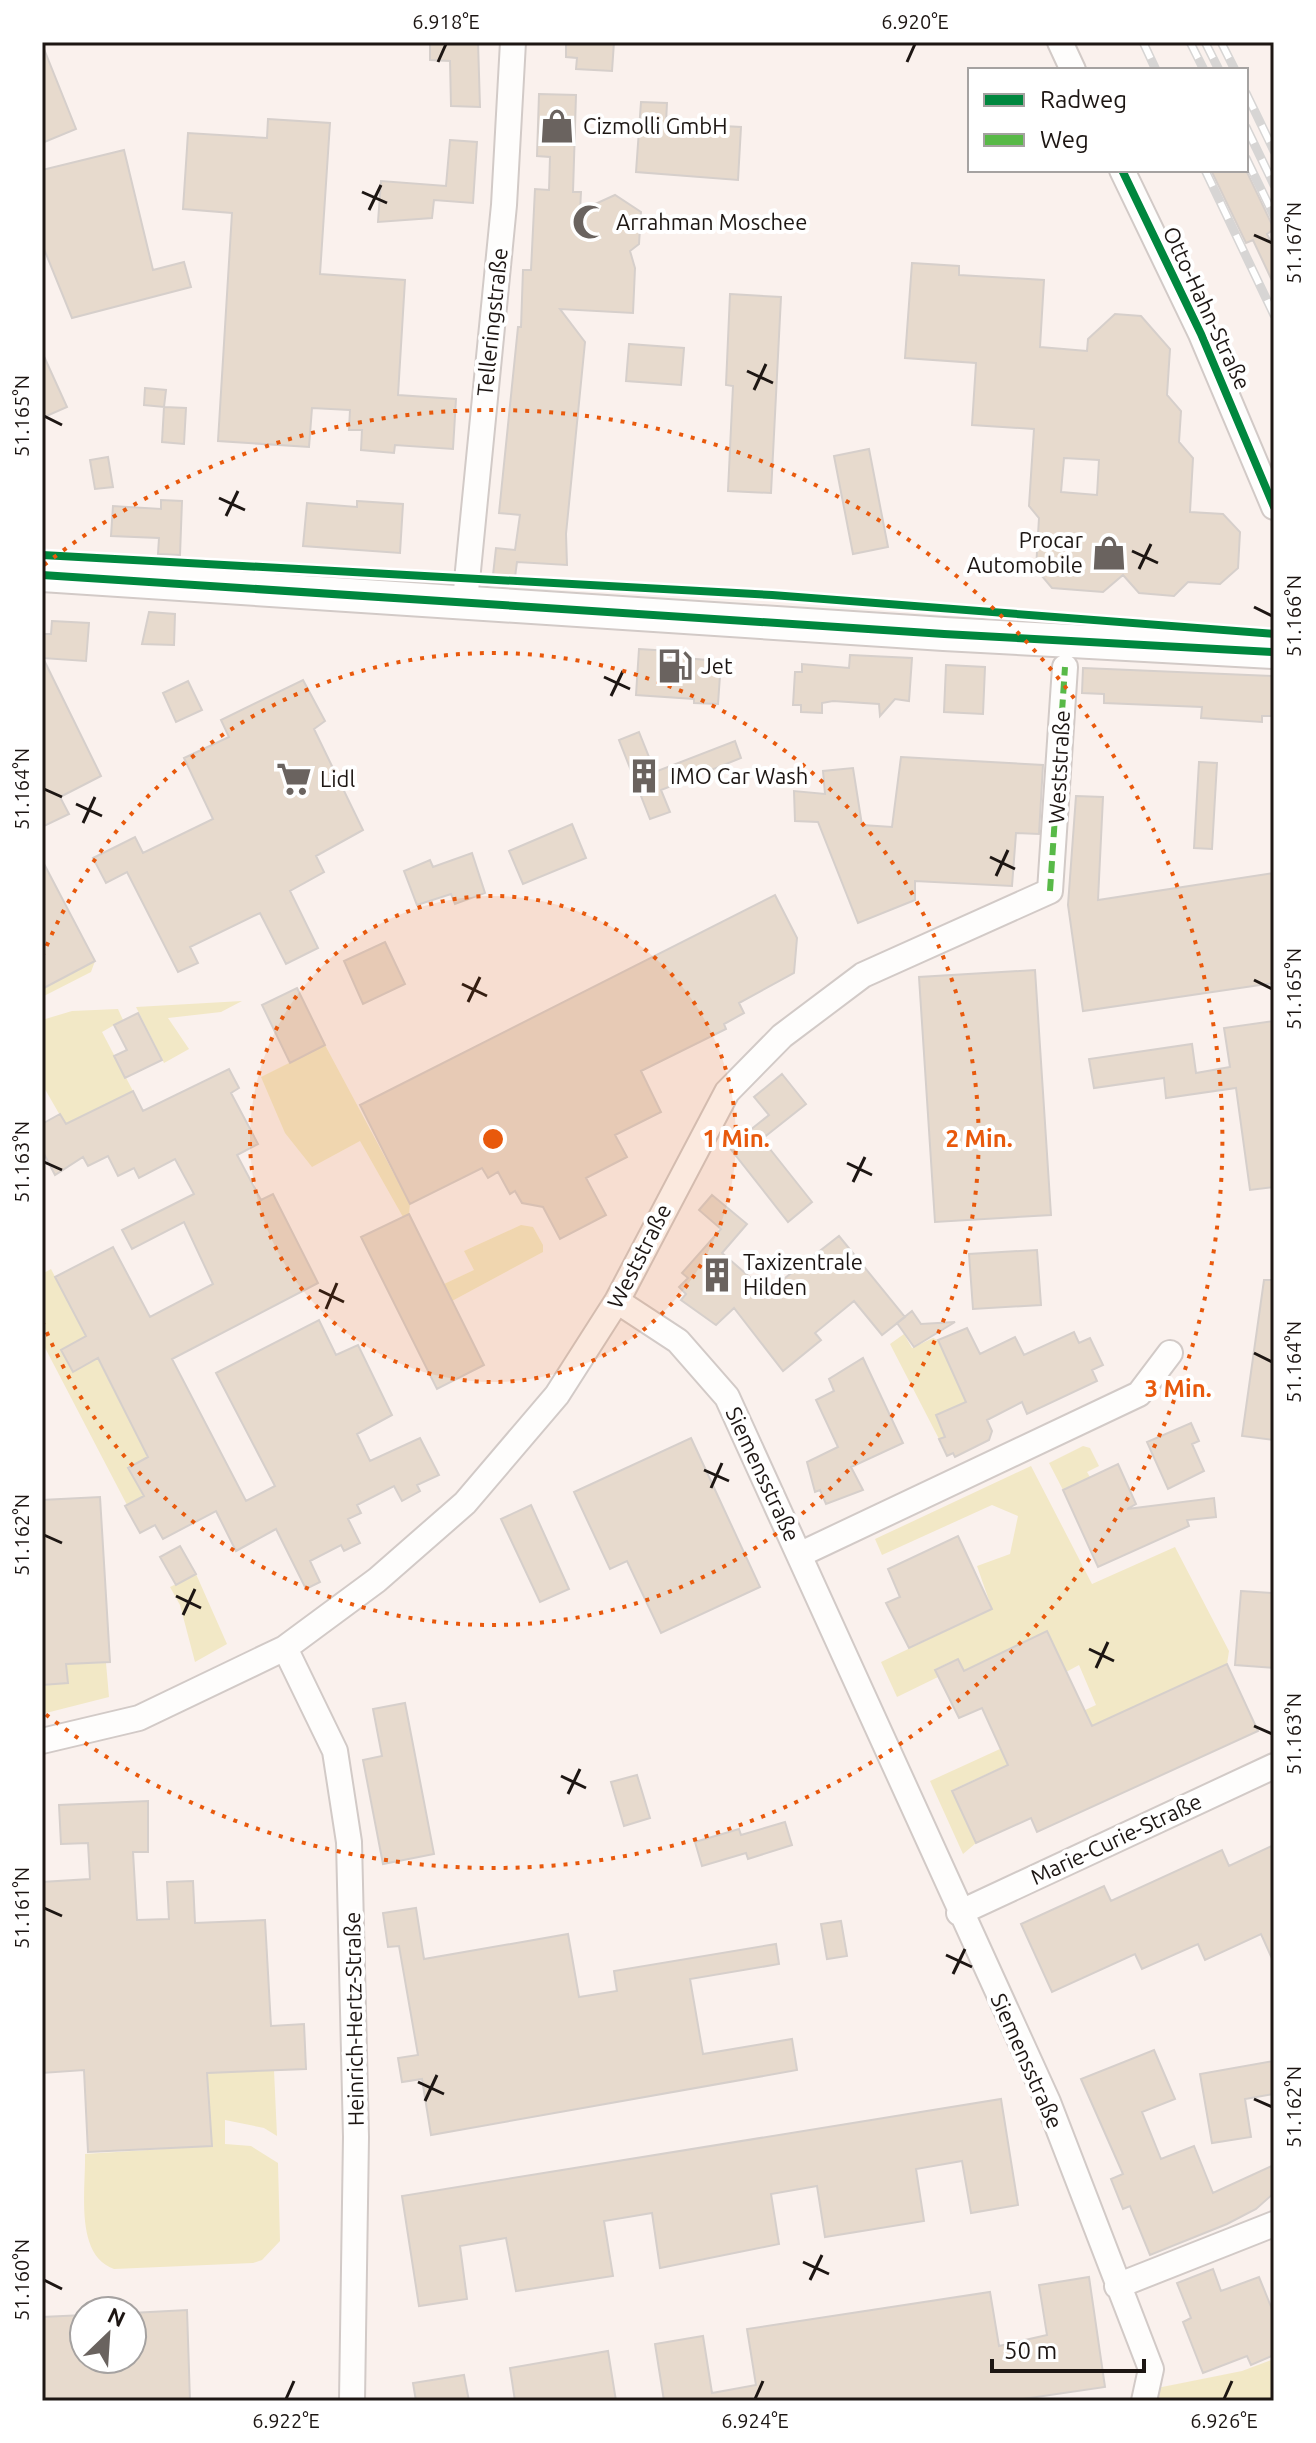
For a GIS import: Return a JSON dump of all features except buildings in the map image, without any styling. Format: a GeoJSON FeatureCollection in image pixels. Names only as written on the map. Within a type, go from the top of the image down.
{"type":"FeatureCollection","features":[{"type":"Feature","properties":{"kind":"main road"},"geometry":{"type":"LineString","coordinates":[[42,575],[582,611],[1270,644]]}},
{"type":"Feature","properties":{"kind":"street","name":"Telleringstraße"},"geometry":{"type":"LineString","coordinates":[[465,601],[503,220],[513,42]]}},
{"type":"Feature","properties":{"kind":"street"},"geometry":{"type":"LineString","coordinates":[[1060,42],[1072,68]]}},
{"type":"Feature","properties":{"kind":"street","name":"Otto-Hahn-Straße"},"geometry":{"type":"LineString","coordinates":[[1123,172],[1201,334],[1274,507]]}},
{"type":"Feature","properties":{"kind":"street","name":"Weststraße"},"geometry":{"type":"LineString","coordinates":[[42,1741],[139,1718],[285,1648],[377,1580],[465,1503],[557,1395],[617,1301],[694,1149],[727,1092],[782,1036],[863,975],[1050,891],[1065,667]]}},
{"type":"Feature","properties":{"kind":"street","name":"Siemensstraße"},"geometry":{"type":"LineString","coordinates":[[617,1301],[678,1341],[727,1397],[801,1554],[844,1658],[959,1913],[1048,2102],[1151,2369],[1144,2401]]}},
{"type":"Feature","properties":{"kind":"street","name":"Siemensstraße"},"geometry":{"type":"LineString","coordinates":[[801,1554],[1139,1394],[1170,1353]]}},
{"type":"Feature","properties":{"kind":"street","name":"Heinrich-Hertz-Straße"},"geometry":{"type":"LineString","coordinates":[[285,1648],[335,1751],[349,1842],[356,2137],[352,2401]]}},
{"type":"Feature","properties":{"kind":"street","name":"Marie-Curie-Straße"},"geometry":{"type":"LineString","coordinates":[[959,1913],[1274,1766]]}},
{"type":"Feature","properties":{"kind":"street"},"geometry":{"type":"LineString","coordinates":[[1117,2286],[1274,2224]]}},
{"type":"Feature","properties":{"kind":"shaded area"},"geometry":{"type":"Polygon","coordinates":[[[95,961],[91,972],[42,997],[42,989],[95,961]]]}},
{"type":"Feature","properties":{"kind":"shaded area"},"geometry":{"type":"Polygon","coordinates":[[[242,1001],[221,1012],[168,1018],[189,1049],[164,1063],[136,1007],[242,1001]]]}},
{"type":"Feature","properties":{"kind":"shaded area"},"geometry":{"type":"Polygon","coordinates":[[[118,1009],[123,1020],[102,1032],[133,1091],[65,1124],[42,1084],[42,1020],[72,1011],[118,1009]]]}},
{"type":"Feature","properties":{"kind":"shaded area"},"geometry":{"type":"Polygon","coordinates":[[[325,1045],[410,1204],[409,1214],[403,1217],[360,1141],[312,1167],[285,1133],[261,1077],[325,1045]]]}},
{"type":"Feature","properties":{"kind":"shaded area"},"geometry":{"type":"Polygon","coordinates":[[[521,1225],[533,1227],[543,1245],[543,1252],[452,1301],[444,1284],[474,1270],[464,1251],[521,1225]]]}},
{"type":"Feature","properties":{"kind":"shaded area"},"geometry":{"type":"Polygon","coordinates":[[[51,1269],[163,1485],[127,1505],[42,1342],[42,1274],[51,1269]]]}},
{"type":"Feature","properties":{"kind":"shaded area"},"geometry":{"type":"Polygon","coordinates":[[[904,1334],[912,1348],[933,1338],[938,1340],[966,1402],[936,1415],[945,1437],[939,1439],[890,1344],[904,1334]]]}},
{"type":"Feature","properties":{"kind":"shaded area"},"geometry":{"type":"Polygon","coordinates":[[[1083,1446],[1090,1448],[1099,1466],[1087,1472],[1090,1477],[1063,1490],[1049,1463],[1083,1446]]]}},
{"type":"Feature","properties":{"kind":"shaded area"},"geometry":{"type":"Polygon","coordinates":[[[1031,1466],[1092,1584],[1175,1547],[1229,1651],[1227,1664],[952,1790],[976,1843],[963,1854],[930,1781],[1096,1705],[1079,1665],[1066,1672],[1047,1632],[964,1671],[957,1659],[935,1669],[938,1677],[897,1697],[881,1662],[992,1609],[977,1566],[1010,1554],[1018,1516],[992,1505],[882,1555],[875,1539],[1031,1466]]]}},
{"type":"Feature","properties":{"kind":"shaded area"},"geometry":{"type":"Polygon","coordinates":[[[196,1574],[227,1644],[195,1662],[180,1605],[170,1587],[196,1574]]]}},
{"type":"Feature","properties":{"kind":"shaded area"},"geometry":{"type":"Polygon","coordinates":[[[106,1663],[109,1697],[42,1714],[42,1685],[67,1683],[66,1664],[106,1663]]]}},
{"type":"Feature","properties":{"kind":"shaded area"},"geometry":{"type":"Polygon","coordinates":[[[274,2070],[277,2136],[264,2128],[225,2120],[225,2144],[251,2146],[278,2163],[280,2241],[262,2260],[253,2263],[114,2269],[101,2261],[93,2250],[85,2219],[85,2154],[211,2146],[207,2073],[274,2070]]]}},
{"type":"Feature","properties":{"kind":"shaded area"},"geometry":{"type":"Polygon","coordinates":[[[1274,2359],[1274,2401],[1135,2401],[1132,2393],[1242,2371],[1274,2359]]]}},
{"type":"Feature","properties":{"kind":"railway"},"geometry":{"type":"LineString","coordinates":[[1143,42],[1155,68]]}},
{"type":"Feature","properties":{"kind":"railway"},"geometry":{"type":"LineString","coordinates":[[1190,42],[1203,68]]}},
{"type":"Feature","properties":{"kind":"railway"},"geometry":{"type":"LineString","coordinates":[[1205,42],[1218,68]]}},
{"type":"Feature","properties":{"kind":"railway"},"geometry":{"type":"LineString","coordinates":[[1221,42],[1234,68]]}},
{"type":"Feature","properties":{"kind":"railway"},"geometry":{"type":"LineString","coordinates":[[1248,97],[1274,151]]}},
{"type":"Feature","properties":{"kind":"railway"},"geometry":{"type":"LineString","coordinates":[[1248,131],[1274,185]]}},
{"type":"Feature","properties":{"kind":"railway"},"geometry":{"type":"LineString","coordinates":[[1248,162],[1274,216]]}},
{"type":"Feature","properties":{"kind":"railway"},"geometry":{"type":"LineString","coordinates":[[1206,172],[1274,315]]}},
{"type":"Feature","properties":{"kind":"marked path"},"geometry":{"type":"LineString","coordinates":[[1050,891],[1065,667]]}},
{"type":"Feature","properties":{"kind":"cycle path"},"geometry":{"type":"LineString","coordinates":[[1123,172],[1201,334],[1274,507]]}},
{"type":"Feature","properties":{"kind":"cycle path"},"geometry":{"type":"LineString","coordinates":[[42,555],[772,595],[1274,634]]}},
{"type":"Feature","properties":{"kind":"cycle path"},"geometry":{"type":"LineString","coordinates":[[42,575],[944,634],[1274,652]]}},
{"type":"Feature","properties":{"kind":"place","name":"Cizmolli GmbH"},"geometry":{"type":"Point","coordinates":[557,126]}},
{"type":"Feature","properties":{"kind":"place","name":"Arrahman Moschee"},"geometry":{"type":"Point","coordinates":[590,222]}},
{"type":"Feature","properties":{"kind":"place","name":"Procar Automobile"},"geometry":{"type":"Point","coordinates":[1109,553]}},
{"type":"Feature","properties":{"kind":"place","name":"Jet"},"geometry":{"type":"Point","coordinates":[675,666]}},
{"type":"Feature","properties":{"kind":"place","name":"IMO Car Wash"},"geometry":{"type":"Point","coordinates":[644,776]}},
{"type":"Feature","properties":{"kind":"place","name":"Lidl"},"geometry":{"type":"Point","coordinates":[294,779]}},
{"type":"Feature","properties":{"kind":"place","name":"Taxizentrale Hilden"},"geometry":{"type":"Point","coordinates":[717,1275]}}]}
